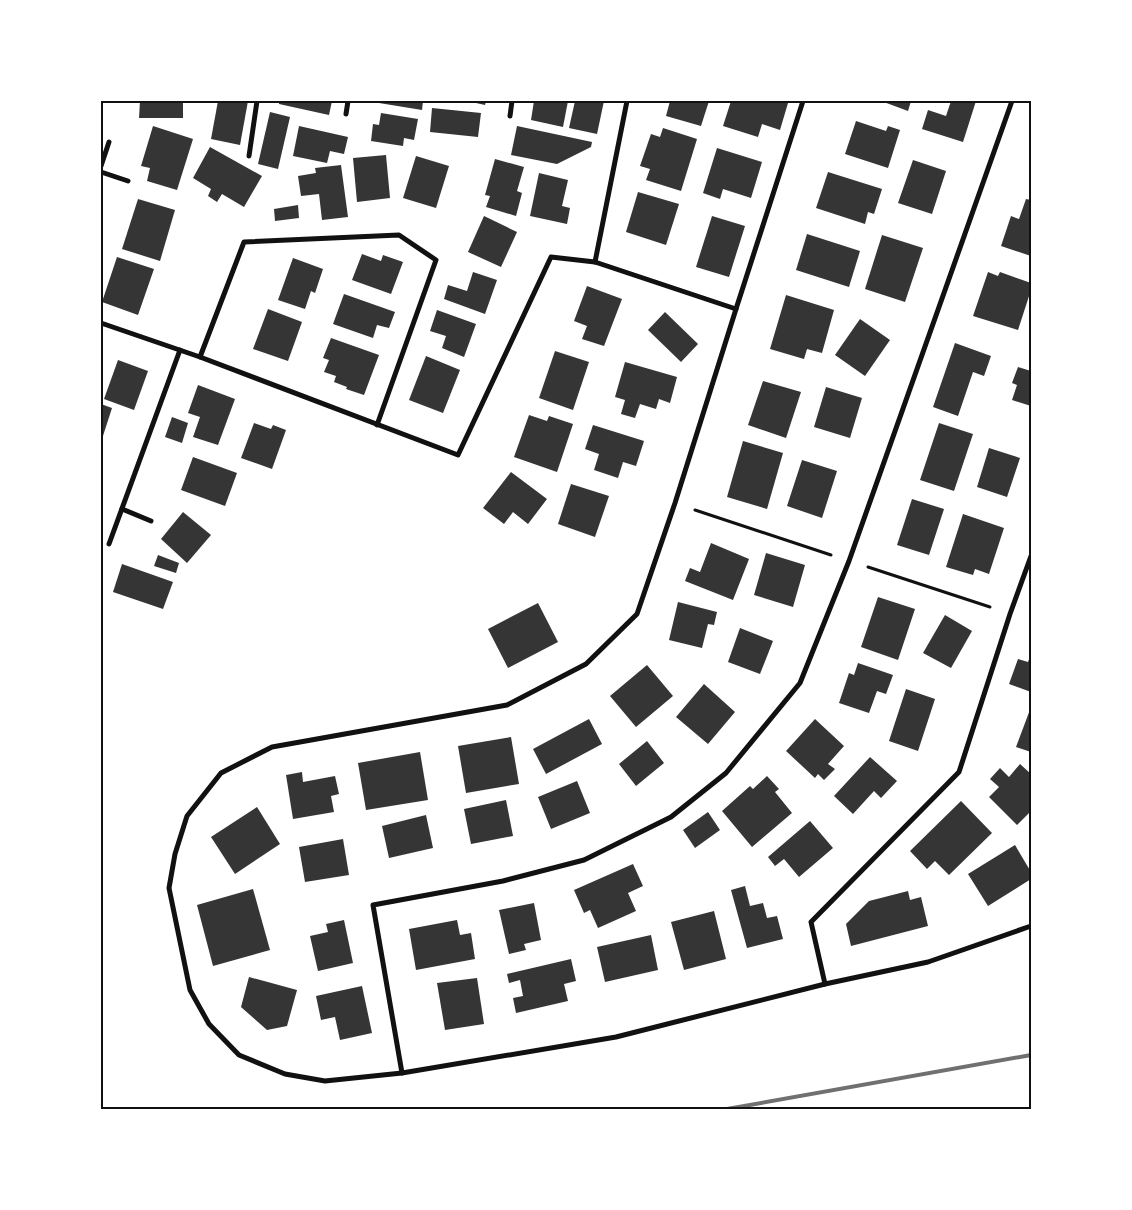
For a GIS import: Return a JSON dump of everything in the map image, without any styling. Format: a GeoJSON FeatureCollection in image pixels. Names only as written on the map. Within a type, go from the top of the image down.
{"type":"FeatureCollection","features":[{"type":"Feature","properties":{"kind":"street"},"geometry":{"type":"LineString","coordinates":[[249,156],[257,101]]}},
{"type":"Feature","properties":{"kind":"street"},"geometry":{"type":"LineString","coordinates":[[346,114],[348,101]]}},
{"type":"Feature","properties":{"kind":"street"},"geometry":{"type":"LineString","coordinates":[[510,116],[512,101]]}},
{"type":"Feature","properties":{"kind":"street"},"geometry":{"type":"LineString","coordinates":[[594,262],[626,101]]}},
{"type":"Feature","properties":{"kind":"street"},"geometry":{"type":"LineString","coordinates":[[803,101],[678,494],[637,614],[586,664],[507,705],[272,747],[221,773],[187,816],[175,854],[169,888],[190,990],[209,1024],[239,1055],[285,1074],[325,1081],[402,1073],[616,1037],[825,984],[928,962],[1031,926]]}},
{"type":"Feature","properties":{"kind":"street"},"geometry":{"type":"LineString","coordinates":[[402,1073],[373,905],[503,881],[584,860],[671,817],[726,772],[800,683],[849,561],[1012,101]]}},
{"type":"Feature","properties":{"kind":"street"},"geometry":{"type":"LineString","coordinates":[[101,166],[109,142]]}},
{"type":"Feature","properties":{"kind":"street"},"geometry":{"type":"LineString","coordinates":[[101,172],[128,181]]}},
{"type":"Feature","properties":{"kind":"street"},"geometry":{"type":"LineString","coordinates":[[200,357],[244,242],[399,235],[436,260],[377,425]]}},
{"type":"Feature","properties":{"kind":"street"},"geometry":{"type":"LineString","coordinates":[[101,323],[200,357],[458,455],[551,257],[594,262],[736,309]]}},
{"type":"Feature","properties":{"kind":"street"},"geometry":{"type":"LineString","coordinates":[[109,544],[180,350]]}},
{"type":"Feature","properties":{"kind":"street"},"geometry":{"type":"LineString","coordinates":[[122,509],[151,521]]}},
{"type":"Feature","properties":{"kind":"street"},"geometry":{"type":"LineString","coordinates":[[825,984],[811,922],[959,772],[1010,614],[1031,556]]}},
{"type":"Feature","properties":{"kind":"building"},"geometry":{"type":"Polygon","coordinates":[[[140,101],[183,101],[183,118],[139,118],[140,101]]]}},
{"type":"Feature","properties":{"kind":"building"},"geometry":{"type":"Polygon","coordinates":[[[218,101],[248,101],[240,145],[211,139],[218,101]]]}},
{"type":"Feature","properties":{"kind":"building"},"geometry":{"type":"Polygon","coordinates":[[[279,101],[332,101],[329,115],[279,104],[279,101]]]}},
{"type":"Feature","properties":{"kind":"building"},"geometry":{"type":"Polygon","coordinates":[[[379,101],[423,101],[422,110],[379,103],[379,101]]]}},
{"type":"Feature","properties":{"kind":"building"},"geometry":{"type":"Polygon","coordinates":[[[467,101],[486,101],[485,105],[467,101]]]}},
{"type":"Feature","properties":{"kind":"building"},"geometry":{"type":"Polygon","coordinates":[[[534,101],[568,101],[563,127],[531,120],[534,101]]]}},
{"type":"Feature","properties":{"kind":"building"},"geometry":{"type":"Polygon","coordinates":[[[575,101],[604,101],[597,134],[569,128],[575,101]]]}},
{"type":"Feature","properties":{"kind":"building"},"geometry":{"type":"Polygon","coordinates":[[[670,101],[709,101],[701,126],[666,116],[670,101]]]}},
{"type":"Feature","properties":{"kind":"building"},"geometry":{"type":"Polygon","coordinates":[[[731,101],[784,101],[788,103],[780,130],[762,124],[758,137],[723,126],[731,101]]]}},
{"type":"Feature","properties":{"kind":"building"},"geometry":{"type":"Polygon","coordinates":[[[881,101],[911,101],[908,111],[881,101]]]}},
{"type":"Feature","properties":{"kind":"building"},"geometry":{"type":"Polygon","coordinates":[[[951,101],[976,101],[963,142],[922,129],[928,110],[946,116],[951,101]]]}},
{"type":"Feature","properties":{"kind":"building"},"geometry":{"type":"Polygon","coordinates":[[[432,108],[481,113],[478,137],[430,132],[432,108]]]}},
{"type":"Feature","properties":{"kind":"building"},"geometry":{"type":"Polygon","coordinates":[[[270,112],[290,117],[278,169],[258,164],[270,112]]]}},
{"type":"Feature","properties":{"kind":"building"},"geometry":{"type":"Polygon","coordinates":[[[381,113],[418,119],[414,140],[404,138],[403,146],[371,141],[373,124],[379,125],[381,113]]]}},
{"type":"Feature","properties":{"kind":"building"},"geometry":{"type":"Polygon","coordinates":[[[856,121],[886,131],[888,126],[900,130],[888,168],[845,154],[856,121]]]}},
{"type":"Feature","properties":{"kind":"building"},"geometry":{"type":"Polygon","coordinates":[[[153,126],[193,139],[177,190],[147,181],[150,168],[141,166],[153,126]]]}},
{"type":"Feature","properties":{"kind":"building"},"geometry":{"type":"Polygon","coordinates":[[[299,126],[348,137],[344,154],[330,151],[327,163],[293,156],[299,126]]]}},
{"type":"Feature","properties":{"kind":"building"},"geometry":{"type":"Polygon","coordinates":[[[517,126],[592,142],[591,147],[557,164],[511,155],[517,126]]]}},
{"type":"Feature","properties":{"kind":"building"},"geometry":{"type":"Polygon","coordinates":[[[663,128],[697,139],[681,191],[646,180],[650,169],[640,166],[651,134],[660,137],[663,128]]]}},
{"type":"Feature","properties":{"kind":"building"},"geometry":{"type":"Polygon","coordinates":[[[210,147],[262,176],[244,207],[222,194],[217,202],[208,196],[211,189],[193,178],[210,147]]]}},
{"type":"Feature","properties":{"kind":"building"},"geometry":{"type":"Polygon","coordinates":[[[717,148],[762,162],[751,198],[723,189],[720,199],[703,193],[717,148]]]}},
{"type":"Feature","properties":{"kind":"building"},"geometry":{"type":"Polygon","coordinates":[[[386,155],[390,198],[357,202],[353,158],[386,155]]]}},
{"type":"Feature","properties":{"kind":"building"},"geometry":{"type":"Polygon","coordinates":[[[416,156],[449,166],[436,208],[403,198],[416,156]]]}},
{"type":"Feature","properties":{"kind":"building"},"geometry":{"type":"Polygon","coordinates":[[[495,159],[524,167],[517,191],[522,193],[516,216],[486,207],[490,196],[485,195],[495,159]]]}},
{"type":"Feature","properties":{"kind":"building"},"geometry":{"type":"Polygon","coordinates":[[[913,160],[946,171],[932,214],[898,203],[913,160]]]}},
{"type":"Feature","properties":{"kind":"building"},"geometry":{"type":"Polygon","coordinates":[[[341,165],[348,217],[322,220],[319,194],[301,196],[298,176],[316,173],[315,168],[341,165]]]}},
{"type":"Feature","properties":{"kind":"building"},"geometry":{"type":"Polygon","coordinates":[[[828,172],[882,189],[874,214],[868,212],[865,224],[816,208],[828,172]]]}},
{"type":"Feature","properties":{"kind":"building"},"geometry":{"type":"Polygon","coordinates":[[[539,173],[568,180],[562,206],[570,208],[567,224],[530,216],[539,173]]]}},
{"type":"Feature","properties":{"kind":"building"},"geometry":{"type":"Polygon","coordinates":[[[638,192],[679,204],[666,245],[626,232],[638,192]]]}},
{"type":"Feature","properties":{"kind":"building"},"geometry":{"type":"Polygon","coordinates":[[[138,199],[175,210],[160,261],[122,249],[138,199]]]}},
{"type":"Feature","properties":{"kind":"building"},"geometry":{"type":"Polygon","coordinates":[[[1026,199],[1031,200],[1031,256],[1001,246],[1011,216],[1019,219],[1026,199]]]}},
{"type":"Feature","properties":{"kind":"building"},"geometry":{"type":"Polygon","coordinates":[[[298,205],[299,218],[275,221],[274,209],[298,205]]]}},
{"type":"Feature","properties":{"kind":"building"},"geometry":{"type":"Polygon","coordinates":[[[484,216],[517,232],[501,267],[468,252],[484,216]]]}},
{"type":"Feature","properties":{"kind":"building"},"geometry":{"type":"Polygon","coordinates":[[[712,216],[745,226],[729,277],[696,267],[712,216]]]}},
{"type":"Feature","properties":{"kind":"building"},"geometry":{"type":"Polygon","coordinates":[[[807,234],[860,251],[849,287],[796,270],[807,234]]]}},
{"type":"Feature","properties":{"kind":"building"},"geometry":{"type":"Polygon","coordinates":[[[882,235],[923,248],[905,302],[865,289],[882,235]]]}},
{"type":"Feature","properties":{"kind":"building"},"geometry":{"type":"Polygon","coordinates":[[[362,254],[381,261],[383,255],[403,262],[391,294],[352,280],[362,254]]]}},
{"type":"Feature","properties":{"kind":"building"},"geometry":{"type":"Polygon","coordinates":[[[117,257],[154,269],[138,315],[102,302],[117,257]]]}},
{"type":"Feature","properties":{"kind":"building"},"geometry":{"type":"Polygon","coordinates":[[[293,258],[323,269],[315,293],[311,291],[305,309],[278,300],[293,258]]]}},
{"type":"Feature","properties":{"kind":"building"},"geometry":{"type":"Polygon","coordinates":[[[473,272],[497,280],[485,314],[444,299],[448,285],[467,291],[473,272]]]}},
{"type":"Feature","properties":{"kind":"building"},"geometry":{"type":"Polygon","coordinates":[[[988,272],[998,276],[1000,272],[1031,283],[1031,290],[1018,330],[973,316],[988,272]]]}},
{"type":"Feature","properties":{"kind":"building"},"geometry":{"type":"Polygon","coordinates":[[[587,286],[622,299],[604,346],[582,339],[587,326],[574,321],[587,286]]]}},
{"type":"Feature","properties":{"kind":"building"},"geometry":{"type":"Polygon","coordinates":[[[344,294],[395,312],[389,328],[377,325],[373,338],[333,324],[344,294]]]}},
{"type":"Feature","properties":{"kind":"building"},"geometry":{"type":"Polygon","coordinates":[[[786,295],[834,310],[822,353],[807,349],[804,359],[770,349],[786,295]]]}},
{"type":"Feature","properties":{"kind":"building"},"geometry":{"type":"Polygon","coordinates":[[[268,309],[302,322],[288,361],[253,349],[268,309]]]}},
{"type":"Feature","properties":{"kind":"building"},"geometry":{"type":"Polygon","coordinates":[[[437,310],[476,324],[464,357],[442,348],[446,336],[430,331],[437,310]]]}},
{"type":"Feature","properties":{"kind":"building"},"geometry":{"type":"Polygon","coordinates":[[[665,312],[698,344],[681,362],[648,330],[665,312]]]}},
{"type":"Feature","properties":{"kind":"building"},"geometry":{"type":"Polygon","coordinates":[[[860,319],[890,340],[865,376],[835,355],[860,319]]]}},
{"type":"Feature","properties":{"kind":"building"},"geometry":{"type":"Polygon","coordinates":[[[331,338],[379,355],[364,395],[346,389],[347,387],[334,382],[336,376],[324,372],[329,360],[323,358],[331,338]]]}},
{"type":"Feature","properties":{"kind":"building"},"geometry":{"type":"Polygon","coordinates":[[[955,343],[991,356],[984,376],[973,372],[958,416],[933,407],[955,343]]]}},
{"type":"Feature","properties":{"kind":"building"},"geometry":{"type":"Polygon","coordinates":[[[555,351],[589,362],[573,410],[539,398],[555,351]]]}},
{"type":"Feature","properties":{"kind":"building"},"geometry":{"type":"Polygon","coordinates":[[[426,356],[460,370],[443,413],[409,400],[426,356]]]}},
{"type":"Feature","properties":{"kind":"building"},"geometry":{"type":"Polygon","coordinates":[[[118,360],[148,371],[134,410],[104,399],[118,360]]]}},
{"type":"Feature","properties":{"kind":"building"},"geometry":{"type":"Polygon","coordinates":[[[625,362],[677,377],[670,403],[659,399],[656,409],[640,404],[635,418],[621,414],[625,400],[615,397],[625,362]]]}},
{"type":"Feature","properties":{"kind":"building"},"geometry":{"type":"Polygon","coordinates":[[[1018,367],[1031,371],[1031,406],[1012,400],[1017,385],[1012,383],[1018,367]]]}},
{"type":"Feature","properties":{"kind":"building"},"geometry":{"type":"Polygon","coordinates":[[[763,381],[801,392],[786,438],[748,425],[763,381]]]}},
{"type":"Feature","properties":{"kind":"building"},"geometry":{"type":"Polygon","coordinates":[[[198,385],[235,399],[218,445],[193,437],[200,417],[188,413],[198,385]]]}},
{"type":"Feature","properties":{"kind":"building"},"geometry":{"type":"Polygon","coordinates":[[[826,387],[862,398],[850,438],[814,427],[826,387]]]}},
{"type":"Feature","properties":{"kind":"building"},"geometry":{"type":"Polygon","coordinates":[[[101,404],[112,408],[102,439],[101,439],[101,404]]]}},
{"type":"Feature","properties":{"kind":"building"},"geometry":{"type":"Polygon","coordinates":[[[529,415],[547,421],[549,416],[573,424],[557,472],[514,457],[529,415]]]}},
{"type":"Feature","properties":{"kind":"building"},"geometry":{"type":"Polygon","coordinates":[[[172,417],[188,423],[182,443],[165,437],[172,417]]]}},
{"type":"Feature","properties":{"kind":"building"},"geometry":{"type":"Polygon","coordinates":[[[254,423],[271,429],[273,425],[286,430],[272,469],[241,458],[254,423]]]}},
{"type":"Feature","properties":{"kind":"building"},"geometry":{"type":"Polygon","coordinates":[[[939,423],[973,434],[954,491],[920,480],[939,423]]]}},
{"type":"Feature","properties":{"kind":"building"},"geometry":{"type":"Polygon","coordinates":[[[593,425],[644,441],[636,466],[623,462],[618,478],[594,470],[599,454],[585,449],[593,425]]]}},
{"type":"Feature","properties":{"kind":"building"},"geometry":{"type":"Polygon","coordinates":[[[743,441],[783,453],[767,509],[727,497],[743,441]]]}},
{"type":"Feature","properties":{"kind":"building"},"geometry":{"type":"Polygon","coordinates":[[[989,448],[1020,458],[1007,497],[977,487],[989,448]]]}},
{"type":"Feature","properties":{"kind":"building"},"geometry":{"type":"Polygon","coordinates":[[[193,457],[237,473],[225,506],[181,490],[193,457]]]}},
{"type":"Feature","properties":{"kind":"building"},"geometry":{"type":"Polygon","coordinates":[[[802,460],[837,471],[822,518],[787,506],[802,460]]]}},
{"type":"Feature","properties":{"kind":"building"},"geometry":{"type":"Polygon","coordinates":[[[511,472],[547,499],[528,524],[513,512],[504,524],[483,508],[511,472]]]}},
{"type":"Feature","properties":{"kind":"building"},"geometry":{"type":"Polygon","coordinates":[[[571,484],[609,496],[595,537],[558,524],[571,484]]]}},
{"type":"Feature","properties":{"kind":"building"},"geometry":{"type":"Polygon","coordinates":[[[912,499],[944,509],[929,555],[897,545],[912,499]]]}},
{"type":"Feature","properties":{"kind":"building"},"geometry":{"type":"Polygon","coordinates":[[[183,512],[211,535],[187,563],[161,539],[183,512]]]}},
{"type":"Feature","properties":{"kind":"building"},"geometry":{"type":"Polygon","coordinates":[[[963,514],[1004,528],[989,574],[975,569],[973,575],[946,567],[963,514]]]}},
{"type":"Feature","properties":{"kind":"building"},"geometry":{"type":"Polygon","coordinates":[[[711,543],[749,559],[733,600],[685,581],[690,568],[700,572],[711,543]]]}},
{"type":"Feature","properties":{"kind":"building"},"geometry":{"type":"Polygon","coordinates":[[[766,553],[805,565],[793,607],[754,595],[766,553]]]}},
{"type":"Feature","properties":{"kind":"building"},"geometry":{"type":"Polygon","coordinates":[[[158,555],[179,563],[176,573],[154,566],[158,555]]]}},
{"type":"Feature","properties":{"kind":"building"},"geometry":{"type":"Polygon","coordinates":[[[122,564],[173,582],[163,609],[113,592],[122,564]]]}},
{"type":"Feature","properties":{"kind":"building"},"geometry":{"type":"Polygon","coordinates":[[[878,597],[915,609],[898,660],[861,647],[878,597]]]}},
{"type":"Feature","properties":{"kind":"building"},"geometry":{"type":"Polygon","coordinates":[[[678,602],[717,612],[714,625],[708,624],[702,648],[669,640],[678,602]]]}},
{"type":"Feature","properties":{"kind":"building"},"geometry":{"type":"Polygon","coordinates":[[[538,603],[558,642],[508,668],[488,629],[538,603]]]}},
{"type":"Feature","properties":{"kind":"building"},"geometry":{"type":"Polygon","coordinates":[[[945,615],[972,631],[951,668],[923,653],[945,615]]]}},
{"type":"Feature","properties":{"kind":"building"},"geometry":{"type":"Polygon","coordinates":[[[740,628],[773,641],[760,674],[728,662],[740,628]]]}},
{"type":"Feature","properties":{"kind":"building"},"geometry":{"type":"Polygon","coordinates":[[[1031,654],[1031,692],[1009,684],[1018,659],[1028,662],[1031,654]]]}},
{"type":"Feature","properties":{"kind":"building"},"geometry":{"type":"Polygon","coordinates":[[[858,663],[893,675],[886,694],[877,691],[869,713],[839,703],[849,673],[854,675],[858,663]]]}},
{"type":"Feature","properties":{"kind":"building"},"geometry":{"type":"Polygon","coordinates":[[[647,665],[673,696],[636,727],[610,696],[647,665]]]}},
{"type":"Feature","properties":{"kind":"building"},"geometry":{"type":"Polygon","coordinates":[[[704,684],[735,712],[708,744],[676,717],[704,684]]]}},
{"type":"Feature","properties":{"kind":"building"},"geometry":{"type":"Polygon","coordinates":[[[906,689],[935,699],[918,751],[889,741],[906,689]]]}},
{"type":"Feature","properties":{"kind":"building"},"geometry":{"type":"Polygon","coordinates":[[[1031,707],[1031,752],[1016,747],[1031,707]]]}},
{"type":"Feature","properties":{"kind":"building"},"geometry":{"type":"Polygon","coordinates":[[[589,719],[602,744],[546,774],[533,749],[589,719]]]}},
{"type":"Feature","properties":{"kind":"building"},"geometry":{"type":"Polygon","coordinates":[[[815,719],[844,746],[828,764],[835,769],[824,780],[818,774],[815,778],[786,751],[815,719]]]}},
{"type":"Feature","properties":{"kind":"building"},"geometry":{"type":"Polygon","coordinates":[[[511,737],[519,784],[466,793],[458,746],[511,737]]]}},
{"type":"Feature","properties":{"kind":"building"},"geometry":{"type":"Polygon","coordinates":[[[647,741],[664,763],[636,786],[619,764],[647,741]]]}},
{"type":"Feature","properties":{"kind":"building"},"geometry":{"type":"Polygon","coordinates":[[[420,752],[428,800],[366,810],[358,763],[420,752]]]}},
{"type":"Feature","properties":{"kind":"building"},"geometry":{"type":"Polygon","coordinates":[[[870,757],[897,781],[881,798],[874,791],[853,814],[834,796],[870,757]]]}},
{"type":"Feature","properties":{"kind":"building"},"geometry":{"type":"Polygon","coordinates":[[[1020,764],[1031,774],[1031,811],[1017,825],[989,797],[999,787],[990,779],[1000,768],[1009,777],[1020,764]]]}},
{"type":"Feature","properties":{"kind":"building"},"geometry":{"type":"Polygon","coordinates":[[[302,772],[303,782],[335,776],[339,794],[331,796],[334,812],[293,819],[286,775],[302,772]]]}},
{"type":"Feature","properties":{"kind":"building"},"geometry":{"type":"Polygon","coordinates":[[[767,776],[779,789],[775,792],[792,813],[752,847],[722,811],[750,786],[753,789],[767,776]]]}},
{"type":"Feature","properties":{"kind":"building"},"geometry":{"type":"Polygon","coordinates":[[[577,781],[590,813],[551,829],[538,797],[577,781]]]}},
{"type":"Feature","properties":{"kind":"building"},"geometry":{"type":"Polygon","coordinates":[[[506,800],[513,836],[471,844],[464,809],[506,800]]]}},
{"type":"Feature","properties":{"kind":"building"},"geometry":{"type":"Polygon","coordinates":[[[961,801],[992,833],[949,875],[935,861],[927,869],[910,851],[961,801]]]}},
{"type":"Feature","properties":{"kind":"building"},"geometry":{"type":"Polygon","coordinates":[[[257,807],[280,844],[235,874],[211,837],[257,807]]]}},
{"type":"Feature","properties":{"kind":"building"},"geometry":{"type":"Polygon","coordinates":[[[708,812],[720,830],[695,848],[683,830],[708,812]]]}},
{"type":"Feature","properties":{"kind":"building"},"geometry":{"type":"Polygon","coordinates":[[[426,815],[433,848],[389,858],[382,826],[426,815]]]}},
{"type":"Feature","properties":{"kind":"building"},"geometry":{"type":"Polygon","coordinates":[[[810,821],[833,848],[799,877],[784,859],[775,866],[768,857],[810,821]]]}},
{"type":"Feature","properties":{"kind":"building"},"geometry":{"type":"Polygon","coordinates":[[[343,839],[349,875],[305,882],[299,847],[343,839]]]}},
{"type":"Feature","properties":{"kind":"building"},"geometry":{"type":"Polygon","coordinates":[[[1015,845],[1031,872],[1031,879],[988,906],[968,874],[1015,845]]]}},
{"type":"Feature","properties":{"kind":"building"},"geometry":{"type":"Polygon","coordinates":[[[633,864],[643,886],[628,893],[636,911],[598,928],[590,910],[584,913],[574,890],[633,864]]]}},
{"type":"Feature","properties":{"kind":"building"},"geometry":{"type":"Polygon","coordinates":[[[745,886],[750,906],[763,903],[767,918],[777,916],[783,939],[747,948],[731,890],[745,886]]]}},
{"type":"Feature","properties":{"kind":"building"},"geometry":{"type":"Polygon","coordinates":[[[253,889],[270,950],[213,966],[197,905],[253,889]]]}},
{"type":"Feature","properties":{"kind":"building"},"geometry":{"type":"Polygon","coordinates":[[[908,891],[910,900],[921,897],[928,926],[851,946],[846,924],[869,901],[908,891]]]}},
{"type":"Feature","properties":{"kind":"building"},"geometry":{"type":"Polygon","coordinates":[[[534,903],[541,940],[524,944],[526,950],[509,954],[499,910],[534,903]]]}},
{"type":"Feature","properties":{"kind":"building"},"geometry":{"type":"Polygon","coordinates":[[[714,911],[726,959],[684,970],[671,922],[714,911]]]}},
{"type":"Feature","properties":{"kind":"building"},"geometry":{"type":"Polygon","coordinates":[[[344,920],[353,963],[318,971],[310,936],[328,932],[326,924],[344,920]]]}},
{"type":"Feature","properties":{"kind":"building"},"geometry":{"type":"Polygon","coordinates":[[[457,920],[460,935],[471,933],[475,959],[416,970],[409,929],[457,920]]]}},
{"type":"Feature","properties":{"kind":"building"},"geometry":{"type":"Polygon","coordinates":[[[651,935],[658,970],[605,982],[597,947],[651,935]]]}},
{"type":"Feature","properties":{"kind":"building"},"geometry":{"type":"Polygon","coordinates":[[[571,959],[576,981],[564,984],[568,1001],[516,1013],[513,998],[523,996],[520,980],[509,983],[507,974],[571,959]]]}},
{"type":"Feature","properties":{"kind":"building"},"geometry":{"type":"Polygon","coordinates":[[[249,977],[297,990],[287,1026],[267,1030],[241,1007],[249,977]]]}},
{"type":"Feature","properties":{"kind":"building"},"geometry":{"type":"Polygon","coordinates":[[[477,978],[484,1024],[445,1030],[437,983],[477,978]]]}},
{"type":"Feature","properties":{"kind":"building"},"geometry":{"type":"Polygon","coordinates":[[[362,986],[372,1033],[340,1040],[335,1017],[321,1020],[316,996],[362,986]]]}},
{"type":"Feature","properties":{"kind":"railway"},"geometry":{"type":"LineString","coordinates":[[727,1109],[1031,1055]]}}]}
